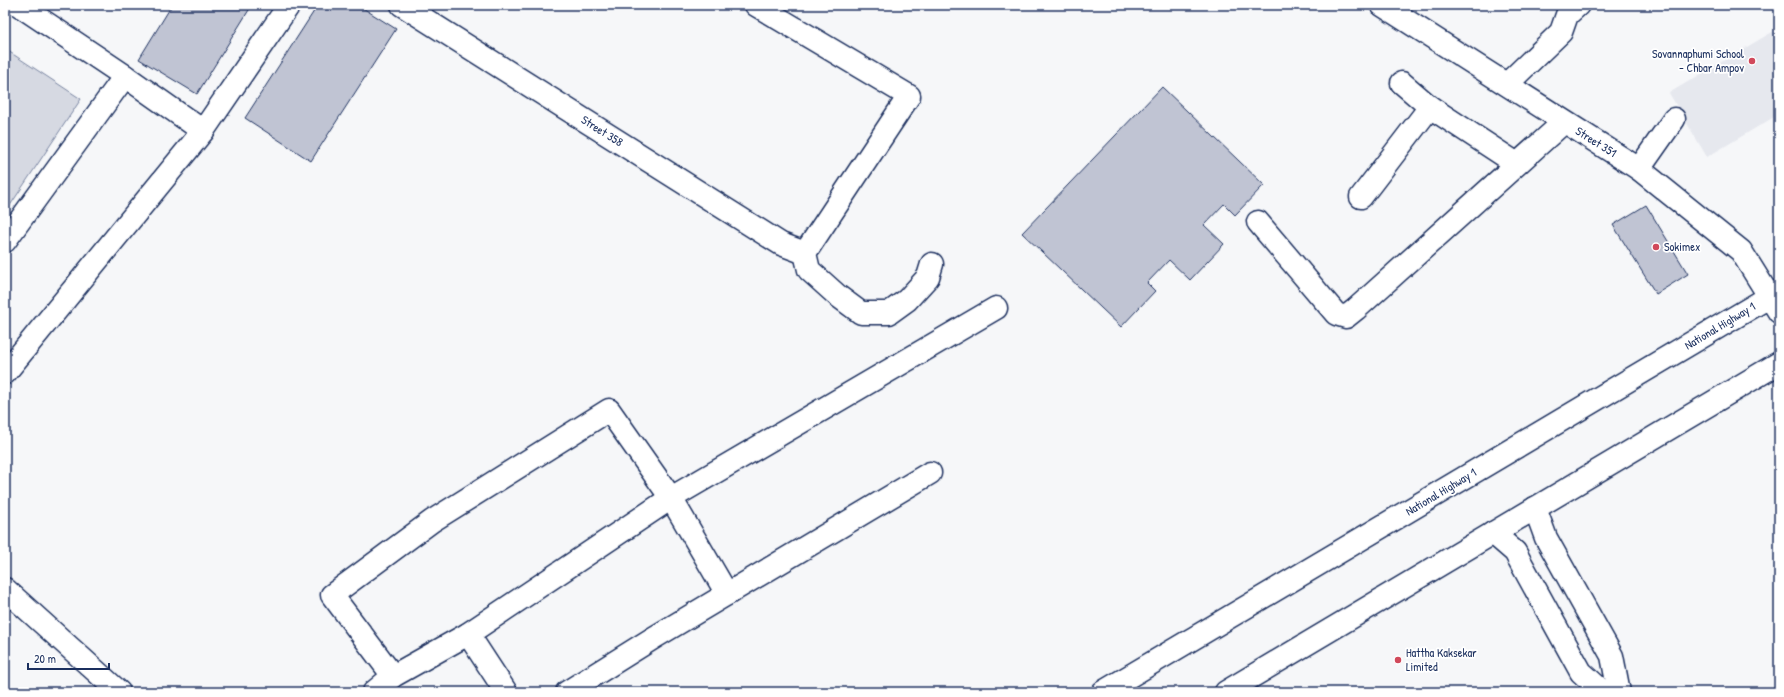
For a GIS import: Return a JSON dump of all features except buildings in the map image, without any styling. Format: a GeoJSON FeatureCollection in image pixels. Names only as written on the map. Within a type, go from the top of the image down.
{"type":"FeatureCollection","features":[{"type":"Feature","properties":{"kind":"main road"},"geometry":{"type":"LineString","coordinates":[[19,5],[126,76],[203,131]]}},
{"type":"Feature","properties":{"kind":"main road"},"geometry":{"type":"LineString","coordinates":[[5,373],[203,131],[289,5]]}},
{"type":"Feature","properties":{"kind":"main road","name":"Street 358"},"geometry":{"type":"LineString","coordinates":[[402,5],[781,244],[805,253]]}},
{"type":"Feature","properties":{"kind":"main road"},"geometry":{"type":"LineString","coordinates":[[756,5],[909,96],[805,253],[809,270],[838,296],[861,313],[889,313],[907,300],[928,277],[932,264]]}},
{"type":"Feature","properties":{"kind":"main road","name":"Street 351"},"geometry":{"type":"LineString","coordinates":[[1382,5],[1639,169],[1741,251],[1776,300]]}},
{"type":"Feature","properties":{"kind":"main road"},"geometry":{"type":"LineString","coordinates":[[1507,84],[1561,32],[1567,15],[1578,5]]}},
{"type":"Feature","properties":{"kind":"main road"},"geometry":{"type":"LineString","coordinates":[[5,241],[126,76]]}},
{"type":"Feature","properties":{"kind":"main road"},"geometry":{"type":"LineString","coordinates":[[1402,83],[1430,107],[1517,164]]}},
{"type":"Feature","properties":{"kind":"main road"},"geometry":{"type":"LineString","coordinates":[[1361,197],[1430,107]]}},
{"type":"Feature","properties":{"kind":"main road"},"geometry":{"type":"LineString","coordinates":[[1639,169],[1674,119]]}},
{"type":"Feature","properties":{"kind":"main road"},"geometry":{"type":"LineString","coordinates":[[1258,222],[1336,314],[1346,317],[1564,122]]}},
{"type":"Feature","properties":{"kind":"main road","name":"National Highway 1"},"geometry":{"type":"LineString","coordinates":[[1103,692],[1776,300]]}},
{"type":"Feature","properties":{"kind":"main road"},"geometry":{"type":"LineString","coordinates":[[374,692],[393,676],[468,634],[671,498],[996,308]]}},
{"type":"Feature","properties":{"kind":"main road"},"geometry":{"type":"LineString","coordinates":[[1226,692],[1779,363]]}},
{"type":"Feature","properties":{"kind":"main road"},"geometry":{"type":"LineString","coordinates":[[393,676],[332,595],[432,521],[609,410],[671,498],[727,594]]}},
{"type":"Feature","properties":{"kind":"main road"},"geometry":{"type":"LineString","coordinates":[[567,692],[655,637],[930,473]]}},
{"type":"Feature","properties":{"kind":"main road"},"geometry":{"type":"LineString","coordinates":[[1535,508],[1546,538],[1612,656],[1619,692]]}},
{"type":"Feature","properties":{"kind":"main road"},"geometry":{"type":"LineString","coordinates":[[1493,533],[1515,552],[1581,672],[1603,692]]}},
{"type":"Feature","properties":{"kind":"main road"},"geometry":{"type":"LineString","coordinates":[[5,589],[119,692]]}},
{"type":"Feature","properties":{"kind":"main road"},"geometry":{"type":"LineString","coordinates":[[468,634],[506,692]]}},
{"type":"Feature","properties":{"kind":"shaded area","name":"Sovannaphumi School - Chbar Ampov"},"geometry":{"type":"Polygon","coordinates":[[[1779,28],[1779,114],[1707,157],[1669,93],[1779,28]]]}},
{"type":"Feature","properties":{"kind":"shaded area"},"geometry":{"type":"Polygon","coordinates":[[[5,49],[81,99],[5,213],[5,49]]]}},
{"type":"Feature","properties":{"kind":"place","name":"Sovannaphumi School - Chbar Ampov"},"geometry":{"type":"Point","coordinates":[1752,61]}},
{"type":"Feature","properties":{"kind":"place","name":"Sokimex"},"geometry":{"type":"Point","coordinates":[1656,247]}},
{"type":"Feature","properties":{"kind":"place","name":"Hattha Kaksekar Limited"},"geometry":{"type":"Point","coordinates":[1398,660]}}]}
